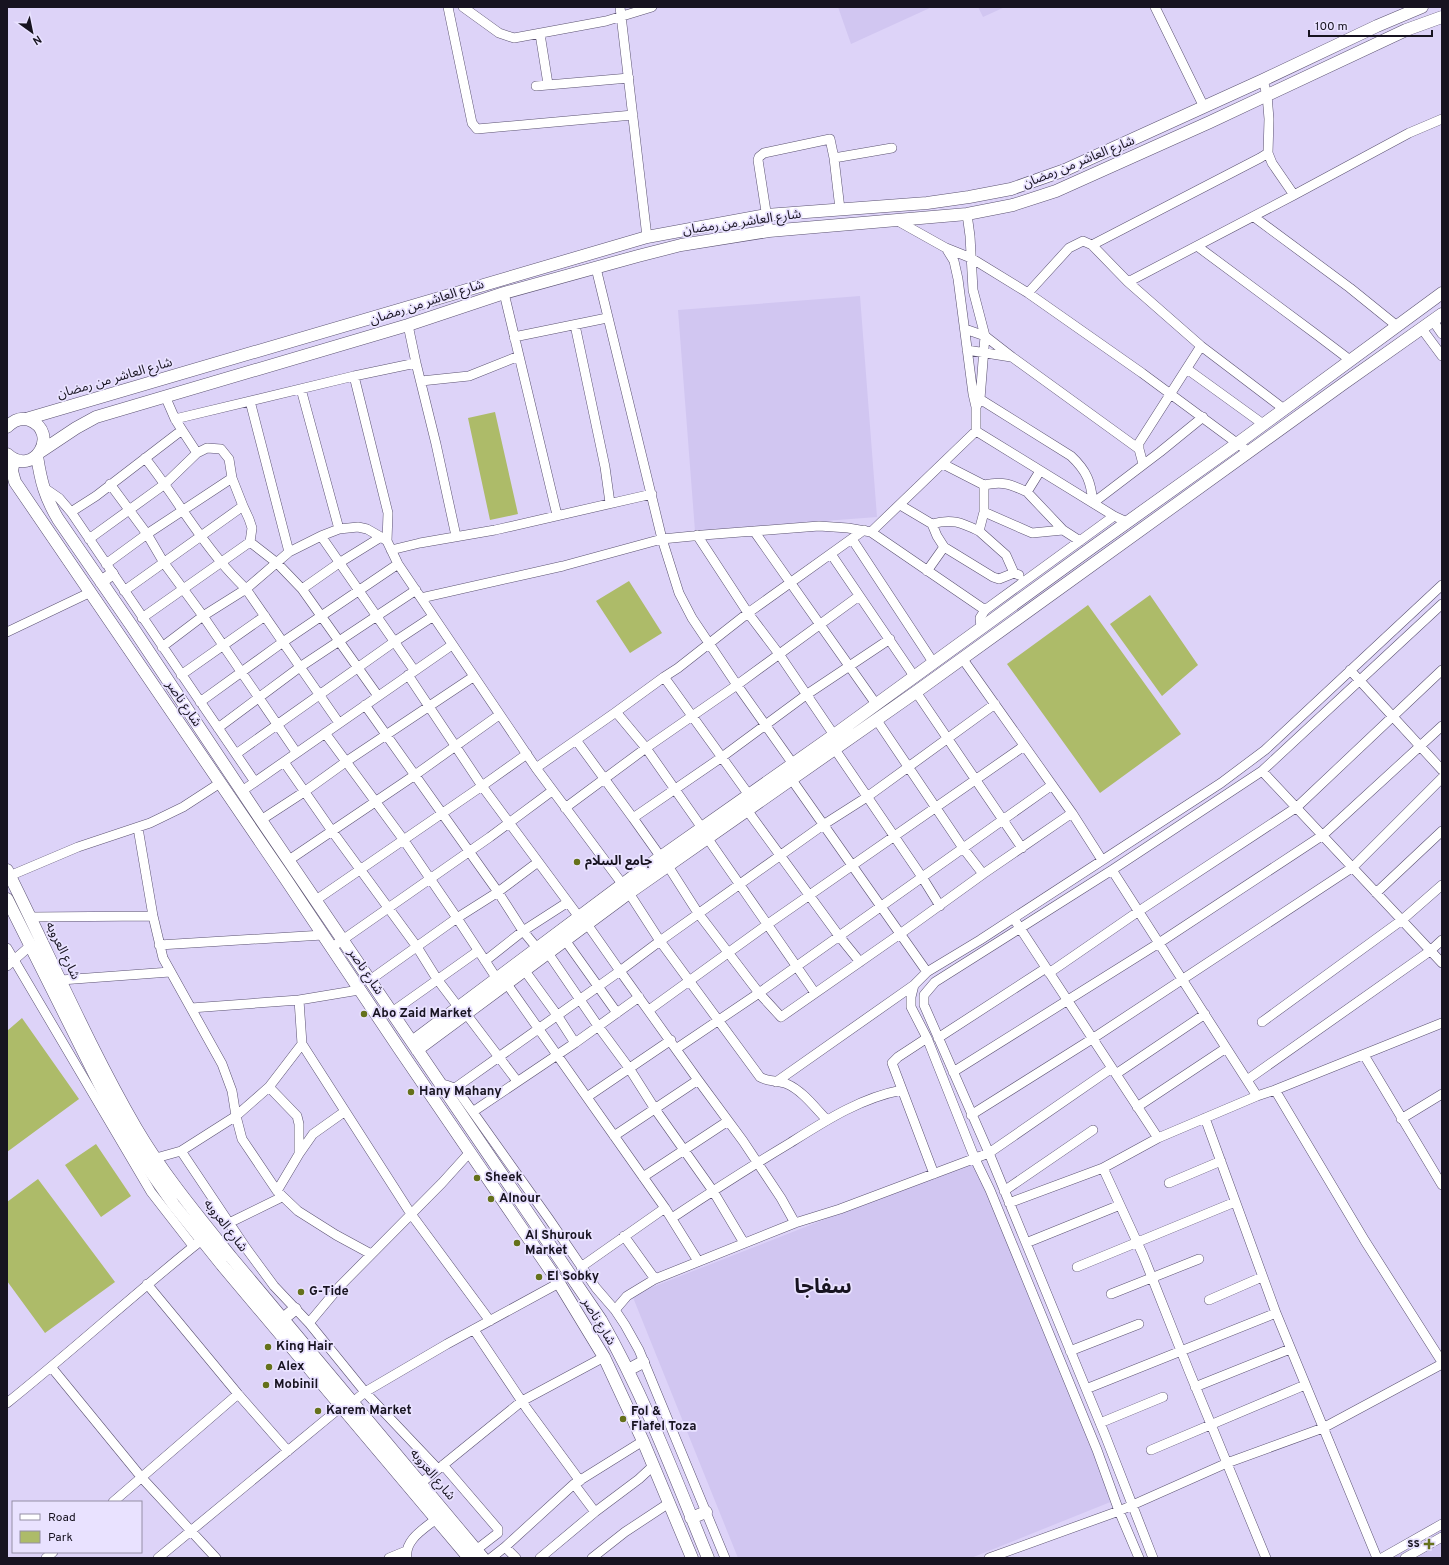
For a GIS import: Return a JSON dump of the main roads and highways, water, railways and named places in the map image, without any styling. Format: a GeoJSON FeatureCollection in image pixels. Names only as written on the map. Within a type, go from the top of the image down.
{"type":"FeatureCollection","features":[{"type":"Feature","properties":{"kind":"main road","name":"شارع العاشر من رمضان"},"geometry":{"type":"LineString","coordinates":[[8,424],[647,237],[766,215],[840,208],[928,203],[969,198],[1011,189],[1065,170],[1263,80],[1377,26],[1422,7]]}},
{"type":"Feature","properties":{"kind":"main road","name":"شارع العاشر من رمضان"},"geometry":{"type":"LineString","coordinates":[[38,454],[64,435],[96,417],[408,325],[504,293],[638,256],[682,245],[769,231],[967,214],[1013,205],[1056,191],[1406,30],[1442,17]]}},
{"type":"Feature","properties":{"kind":"main road"},"geometry":{"type":"LineString","coordinates":[[705,833],[749,795],[1127,522],[1238,444],[1263,424],[1442,293]]}},
{"type":"Feature","properties":{"kind":"main road"},"geometry":{"type":"LineString","coordinates":[[414,1046],[664,861],[705,833],[747,810],[792,780],[834,748],[916,692],[1437,318]]}},
{"type":"Feature","properties":{"kind":"main road"},"geometry":{"type":"LineString","coordinates":[[345,326],[349,342]]}},
{"type":"Feature","properties":{"kind":"main road","name":"شارع ناصر"},"geometry":{"type":"LineString","coordinates":[[26,419],[37,424],[43,434],[44,442],[38,454],[43,488],[48,502],[101,582],[132,625],[261,820],[601,1320],[628,1370],[642,1401],[708,1558]]}},
{"type":"Feature","properties":{"kind":"main road"},"geometry":{"type":"LineString","coordinates":[[10,457],[26,461],[38,454]]}},
{"type":"Feature","properties":{"kind":"main road","name":"شارع ناصر"},"geometry":{"type":"LineString","coordinates":[[10,457],[15,482],[470,1152],[558,1284],[604,1357],[643,1441],[692,1558]]}},
{"type":"Feature","properties":{"kind":"main road"},"geometry":{"type":"LineString","coordinates":[[101,582],[112,574]]}},
{"type":"Feature","properties":{"kind":"main road"},"geometry":{"type":"LineString","coordinates":[[118,632],[132,625]]}},
{"type":"Feature","properties":{"kind":"main road"},"geometry":{"type":"LineString","coordinates":[[285,878],[296,870]]}},
{"type":"Feature","properties":{"kind":"main road","name":"شارع العروبه"},"geometry":{"type":"LineString","coordinates":[[8,874],[30,916],[60,989],[65,1016],[114,1113],[141,1158],[174,1205],[198,1243],[227,1261],[283,1320],[421,1483],[476,1555]]}},
{"type":"Feature","properties":{"kind":"main road","name":"شارع العروبه"},"geometry":{"type":"LineString","coordinates":[[7,899],[30,946],[60,989],[137,1128],[156,1158],[201,1219],[227,1261],[342,1407],[436,1519],[476,1555]]}},
{"type":"Feature","properties":{"kind":"main road"},"geometry":{"type":"LineString","coordinates":[[502,982],[525,971],[542,951],[565,940],[583,920]]}},
{"type":"Feature","properties":{"kind":"main road"},"geometry":{"type":"LineString","coordinates":[[371,1007],[383,999]]}},
{"type":"Feature","properties":{"kind":"main road"},"geometry":{"type":"LineString","coordinates":[[516,1221],[521,1215],[528,1213]]}},
{"type":"Feature","properties":{"kind":"main road"},"geometry":{"type":"LineString","coordinates":[[523,1231],[531,1230],[536,1224]]}},
{"type":"Feature","properties":{"kind":"main road"},"geometry":{"type":"LineString","coordinates":[[283,1320],[295,1309]]}},
{"type":"Feature","properties":{"kind":"main road"},"geometry":{"type":"LineString","coordinates":[[628,1370],[644,1362]]}},
{"type":"Feature","properties":{"kind":"main road"},"geometry":{"type":"LineString","coordinates":[[691,1518],[706,1512]]}},
{"type":"Feature","properties":{"kind":"place","name":"جامع السلام"},"geometry":{"type":"Point","coordinates":[577,862]}},
{"type":"Feature","properties":{"kind":"place","name":"Abo Zaid Market"},"geometry":{"type":"Point","coordinates":[364,1014]}},
{"type":"Feature","properties":{"kind":"place","name":"Hany Mahany"},"geometry":{"type":"Point","coordinates":[411,1092]}},
{"type":"Feature","properties":{"kind":"place","name":"Sheek"},"geometry":{"type":"Point","coordinates":[477,1178]}},
{"type":"Feature","properties":{"kind":"place","name":"Alnour"},"geometry":{"type":"Point","coordinates":[491,1199]}},
{"type":"Feature","properties":{"kind":"place","name":"Al Shurouk Market"},"geometry":{"type":"Point","coordinates":[517,1243]}},
{"type":"Feature","properties":{"kind":"place","name":"El Sobky"},"geometry":{"type":"Point","coordinates":[539,1277]}},
{"type":"Feature","properties":{"kind":"place","name":"G-Tide"},"geometry":{"type":"Point","coordinates":[301,1292]}},
{"type":"Feature","properties":{"kind":"place","name":"King Hair"},"geometry":{"type":"Point","coordinates":[268,1347]}},
{"type":"Feature","properties":{"kind":"place","name":"Alex"},"geometry":{"type":"Point","coordinates":[269,1367]}},
{"type":"Feature","properties":{"kind":"place","name":"Mobinil"},"geometry":{"type":"Point","coordinates":[266,1385]}},
{"type":"Feature","properties":{"kind":"place","name":"Karem Market"},"geometry":{"type":"Point","coordinates":[318,1411]}},
{"type":"Feature","properties":{"kind":"place","name":"Fol & Flafel Toza"},"geometry":{"type":"Point","coordinates":[623,1419]}},
{"type":"Feature","properties":{"kind":"place","name":"ss"},"geometry":{"type":"Point","coordinates":[1429,1544]}},
{"type":"Feature","properties":{"kind":"district","name":"سفاجا"},"geometry":{"type":"Point","coordinates":[823,1287]}}]}
